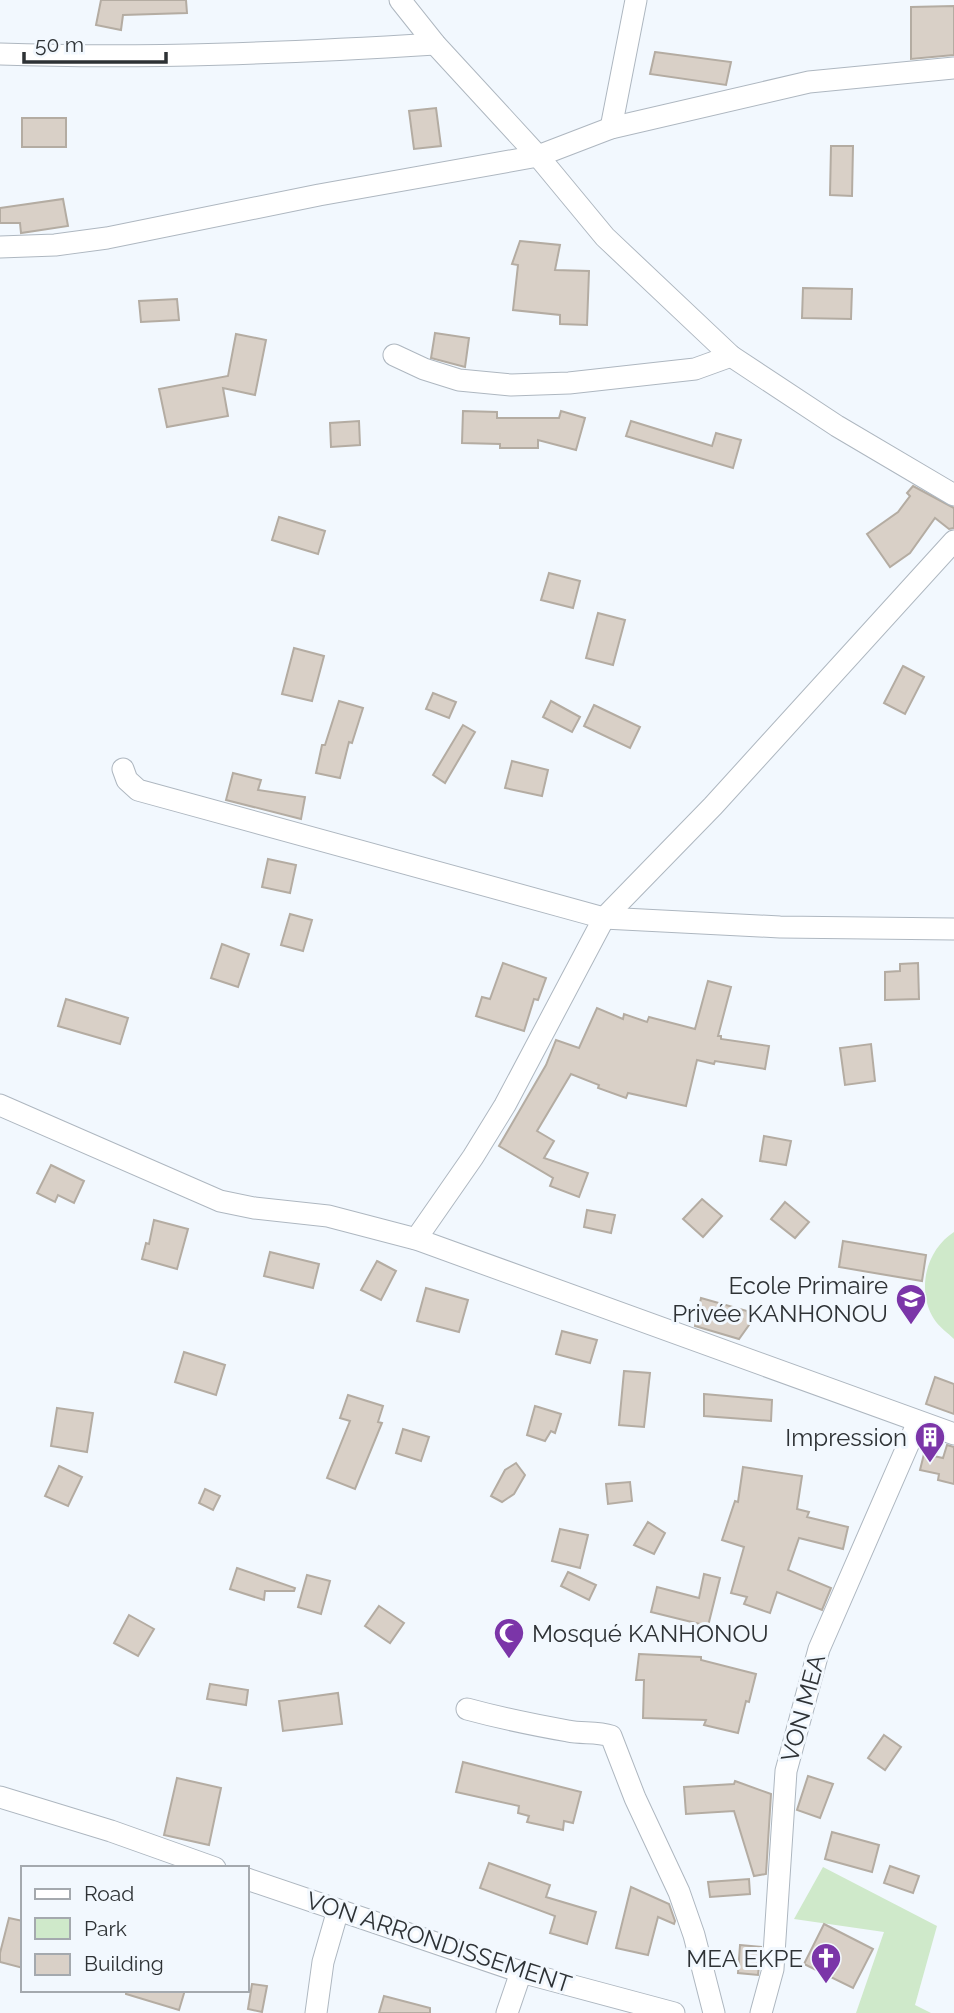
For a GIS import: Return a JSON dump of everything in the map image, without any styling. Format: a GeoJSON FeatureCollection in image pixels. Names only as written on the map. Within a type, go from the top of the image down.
{"type":"FeatureCollection","features":[{"type":"Feature","properties":{"kind":"street"},"geometry":{"type":"LineString","coordinates":[[400,0],[435,44],[538,156],[605,237],[731,356],[837,426],[954,495]]}},
{"type":"Feature","properties":{"kind":"street"},"geometry":{"type":"LineString","coordinates":[[611,128],[636,0]]}},
{"type":"Feature","properties":{"kind":"street"},"geometry":{"type":"LineString","coordinates":[[0,54],[92,57],[321,51],[435,44]]}},
{"type":"Feature","properties":{"kind":"street"},"geometry":{"type":"LineString","coordinates":[[0,247],[55,245],[107,238],[318,195],[538,156],[611,128],[809,82],[954,68]]}},
{"type":"Feature","properties":{"kind":"street"},"geometry":{"type":"LineString","coordinates":[[394,355],[424,369],[459,380],[510,385],[569,383],[695,369],[731,356]]}},
{"type":"Feature","properties":{"kind":"street"},"geometry":{"type":"LineString","coordinates":[[416,1239],[473,1157],[505,1105],[604,918],[713,806],[954,541]]}},
{"type":"Feature","properties":{"kind":"street"},"geometry":{"type":"LineString","coordinates":[[123,769],[127,779],[138,790],[604,918],[780,927],[954,929]]}},
{"type":"Feature","properties":{"kind":"street"},"geometry":{"type":"LineString","coordinates":[[0,1105],[219,1200],[254,1208],[328,1216],[416,1239],[954,1434]]}},
{"type":"Feature","properties":{"kind":"street","name":"VON MEA"},"geometry":{"type":"LineString","coordinates":[[761,2013],[773,1969],[786,1771],[819,1649],[918,1422]]}},
{"type":"Feature","properties":{"kind":"street"},"geometry":{"type":"LineString","coordinates":[[467,1709],[571,1732],[611,1736],[635,1798],[679,1892],[694,1935],[714,2013]]}},
{"type":"Feature","properties":{"kind":"street"},"geometry":{"type":"LineString","coordinates":[[0,1797],[111,1831],[209,1866]]}},
{"type":"Feature","properties":{"kind":"street","name":"VON ARRONDISSEMENT"},"geometry":{"type":"LineString","coordinates":[[248,1879],[521,1972],[674,2013]]}},
{"type":"Feature","properties":{"kind":"street"},"geometry":{"type":"LineString","coordinates":[[316,2013],[323,1962],[338,1910]]}},
{"type":"Feature","properties":{"kind":"street"},"geometry":{"type":"LineString","coordinates":[[507,2013],[521,1972]]}},
{"type":"Feature","properties":{"kind":"green space"},"geometry":{"type":"Polygon","coordinates":[[[954,1232],[954,1339],[934,1319],[926,1296],[925,1283],[927,1271],[937,1249],[954,1232]]]}},
{"type":"Feature","properties":{"kind":"green space"},"geometry":{"type":"Polygon","coordinates":[[[823,1867],[937,1926],[915,2005],[931,2013],[856,2013],[884,1932],[794,1919],[823,1867]]]}},
{"type":"Feature","properties":{"kind":"building"},"geometry":{"type":"Polygon","coordinates":[[[101,0],[186,0],[187,13],[123,15],[121,30],[96,25],[101,0]]]}},
{"type":"Feature","properties":{"kind":"building"},"geometry":{"type":"Polygon","coordinates":[[[954,6],[954,55],[911,59],[911,7],[954,6]]]}},
{"type":"Feature","properties":{"kind":"building"},"geometry":{"type":"Polygon","coordinates":[[[655,52],[731,62],[726,85],[650,74],[655,52]]]}},
{"type":"Feature","properties":{"kind":"building"},"geometry":{"type":"Polygon","coordinates":[[[436,108],[441,146],[414,149],[409,111],[436,108]]]}},
{"type":"Feature","properties":{"kind":"building"},"geometry":{"type":"Polygon","coordinates":[[[22,118],[66,118],[66,147],[22,147],[22,118]]]}},
{"type":"Feature","properties":{"kind":"building"},"geometry":{"type":"Polygon","coordinates":[[[831,146],[853,146],[852,196],[830,195],[831,146]]]}},
{"type":"Feature","properties":{"kind":"building"},"geometry":{"type":"Polygon","coordinates":[[[63,199],[68,226],[21,233],[20,223],[0,223],[0,208],[63,199]]]}},
{"type":"Feature","properties":{"kind":"building"},"geometry":{"type":"Polygon","coordinates":[[[520,241],[560,245],[555,270],[589,271],[587,325],[560,324],[560,315],[513,310],[518,265],[512,264],[520,241]]]}},
{"type":"Feature","properties":{"kind":"building"},"geometry":{"type":"Polygon","coordinates":[[[803,288],[852,289],[851,319],[802,318],[803,288]]]}},
{"type":"Feature","properties":{"kind":"building"},"geometry":{"type":"Polygon","coordinates":[[[177,299],[179,320],[141,322],[139,301],[177,299]]]}},
{"type":"Feature","properties":{"kind":"building"},"geometry":{"type":"Polygon","coordinates":[[[435,333],[469,338],[465,367],[431,358],[435,333]]]}},
{"type":"Feature","properties":{"kind":"building"},"geometry":{"type":"Polygon","coordinates":[[[236,334],[266,340],[255,395],[223,388],[228,416],[167,427],[159,389],[228,376],[236,334]]]}},
{"type":"Feature","properties":{"kind":"building"},"geometry":{"type":"Polygon","coordinates":[[[463,411],[497,412],[497,418],[559,418],[561,411],[585,418],[576,450],[538,440],[538,448],[500,448],[500,444],[462,443],[463,411]]]}},
{"type":"Feature","properties":{"kind":"building"},"geometry":{"type":"Polygon","coordinates":[[[359,421],[360,445],[331,447],[330,423],[359,421]]]}},
{"type":"Feature","properties":{"kind":"building"},"geometry":{"type":"Polygon","coordinates":[[[631,421],[712,446],[716,433],[741,440],[733,468],[626,436],[631,421]]]}},
{"type":"Feature","properties":{"kind":"building"},"geometry":{"type":"Polygon","coordinates":[[[913,486],[954,508],[954,528],[949,529],[935,518],[910,553],[890,567],[867,534],[898,512],[910,496],[907,493],[913,486]]]}},
{"type":"Feature","properties":{"kind":"building"},"geometry":{"type":"Polygon","coordinates":[[[279,517],[325,531],[318,554],[272,540],[279,517]]]}},
{"type":"Feature","properties":{"kind":"building"},"geometry":{"type":"Polygon","coordinates":[[[549,573],[580,581],[573,608],[541,600],[549,573]]]}},
{"type":"Feature","properties":{"kind":"building"},"geometry":{"type":"Polygon","coordinates":[[[598,613],[625,620],[613,665],[586,658],[598,613]]]}},
{"type":"Feature","properties":{"kind":"building"},"geometry":{"type":"Polygon","coordinates":[[[294,648],[324,656],[312,701],[282,694],[294,648]]]}},
{"type":"Feature","properties":{"kind":"building"},"geometry":{"type":"Polygon","coordinates":[[[903,666],[924,677],[905,714],[884,703],[903,666]]]}},
{"type":"Feature","properties":{"kind":"building"},"geometry":{"type":"Polygon","coordinates":[[[433,693],[456,702],[449,718],[426,709],[433,693]]]}},
{"type":"Feature","properties":{"kind":"building"},"geometry":{"type":"Polygon","coordinates":[[[339,701],[363,708],[352,743],[349,742],[340,778],[316,773],[322,745],[325,745],[339,701]]]}},
{"type":"Feature","properties":{"kind":"building"},"geometry":{"type":"Polygon","coordinates":[[[551,701],[580,717],[572,732],[543,717],[551,701]]]}},
{"type":"Feature","properties":{"kind":"building"},"geometry":{"type":"Polygon","coordinates":[[[594,705],[640,727],[630,748],[584,726],[594,705]]]}},
{"type":"Feature","properties":{"kind":"building"},"geometry":{"type":"Polygon","coordinates":[[[463,725],[475,732],[445,783],[433,775],[463,725]]]}},
{"type":"Feature","properties":{"kind":"building"},"geometry":{"type":"Polygon","coordinates":[[[512,761],[548,770],[542,796],[505,788],[512,761]]]}},
{"type":"Feature","properties":{"kind":"building"},"geometry":{"type":"Polygon","coordinates":[[[233,773],[261,780],[258,790],[305,797],[301,819],[226,800],[233,773]]]}},
{"type":"Feature","properties":{"kind":"building"},"geometry":{"type":"Polygon","coordinates":[[[268,859],[296,865],[290,893],[262,887],[268,859]]]}},
{"type":"Feature","properties":{"kind":"building"},"geometry":{"type":"Polygon","coordinates":[[[290,914],[312,920],[303,951],[281,945],[290,914]]]}},
{"type":"Feature","properties":{"kind":"building"},"geometry":{"type":"Polygon","coordinates":[[[222,944],[249,954],[238,987],[211,978],[222,944]]]}},
{"type":"Feature","properties":{"kind":"building"},"geometry":{"type":"Polygon","coordinates":[[[503,963],[546,978],[538,1000],[534,999],[524,1031],[476,1016],[482,997],[490,999],[503,963]]]}},
{"type":"Feature","properties":{"kind":"building"},"geometry":{"type":"Polygon","coordinates":[[[918,963],[919,999],[885,1000],[885,972],[900,971],[900,964],[918,963]]]}},
{"type":"Feature","properties":{"kind":"building"},"geometry":{"type":"Polygon","coordinates":[[[708,981],[731,987],[718,1036],[721,1036],[721,1039],[769,1046],[765,1069],[697,1060],[686,1106],[628,1093],[626,1098],[571,1074],[537,1131],[554,1141],[544,1158],[588,1173],[579,1197],[550,1186],[553,1178],[499,1146],[546,1065],[556,1040],[579,1048],[597,1008],[623,1019],[624,1014],[647,1022],[649,1017],[695,1029],[708,981]]]}},
{"type":"Feature","properties":{"kind":"building"},"geometry":{"type":"Polygon","coordinates":[[[66,999],[128,1018],[120,1044],[58,1026],[66,999]]]}},
{"type":"Feature","properties":{"kind":"building"},"geometry":{"type":"Polygon","coordinates":[[[871,1044],[875,1081],[845,1085],[840,1048],[871,1044]]]}},
{"type":"Feature","properties":{"kind":"building"},"geometry":{"type":"Polygon","coordinates":[[[764,1136],[791,1141],[786,1165],[760,1161],[764,1136]]]}},
{"type":"Feature","properties":{"kind":"building"},"geometry":{"type":"Polygon","coordinates":[[[51,1165],[84,1181],[74,1203],[58,1195],[55,1202],[37,1193],[51,1165]]]}},
{"type":"Feature","properties":{"kind":"building"},"geometry":{"type":"Polygon","coordinates":[[[702,1199],[722,1216],[703,1237],[683,1219],[702,1199]]]}},
{"type":"Feature","properties":{"kind":"building"},"geometry":{"type":"Polygon","coordinates":[[[785,1202],[809,1222],[795,1238],[771,1219],[785,1202]]]}},
{"type":"Feature","properties":{"kind":"building"},"geometry":{"type":"Polygon","coordinates":[[[587,1210],[615,1215],[611,1233],[584,1227],[587,1210]]]}},
{"type":"Feature","properties":{"kind":"building"},"geometry":{"type":"Polygon","coordinates":[[[154,1220],[188,1229],[177,1269],[142,1259],[146,1243],[149,1244],[154,1220]]]}},
{"type":"Feature","properties":{"kind":"building"},"geometry":{"type":"Polygon","coordinates":[[[843,1241],[926,1255],[922,1281],[839,1267],[843,1241]]]}},
{"type":"Feature","properties":{"kind":"building"},"geometry":{"type":"Polygon","coordinates":[[[270,1252],[319,1264],[313,1288],[264,1276],[270,1252]]]}},
{"type":"Feature","properties":{"kind":"building"},"geometry":{"type":"Polygon","coordinates":[[[377,1261],[396,1271],[381,1300],[361,1290],[377,1261]]]}},
{"type":"Feature","properties":{"kind":"building"},"geometry":{"type":"Polygon","coordinates":[[[426,1288],[468,1300],[459,1332],[417,1321],[426,1288]]]}},
{"type":"Feature","properties":{"kind":"building"},"geometry":{"type":"Polygon","coordinates":[[[701,1298],[747,1311],[749,1325],[739,1339],[695,1326],[701,1298]]]}},
{"type":"Feature","properties":{"kind":"building"},"geometry":{"type":"Polygon","coordinates":[[[562,1331],[597,1340],[590,1363],[556,1354],[562,1331]]]}},
{"type":"Feature","properties":{"kind":"building"},"geometry":{"type":"Polygon","coordinates":[[[184,1352],[225,1365],[216,1395],[175,1382],[184,1352]]]}},
{"type":"Feature","properties":{"kind":"building"},"geometry":{"type":"Polygon","coordinates":[[[624,1371],[650,1373],[644,1427],[619,1425],[624,1371]]]}},
{"type":"Feature","properties":{"kind":"building"},"geometry":{"type":"Polygon","coordinates":[[[935,1377],[954,1384],[954,1414],[926,1404],[935,1377]]]}},
{"type":"Feature","properties":{"kind":"building"},"geometry":{"type":"Polygon","coordinates":[[[704,1394],[772,1400],[771,1421],[704,1416],[704,1394]]]}},
{"type":"Feature","properties":{"kind":"building"},"geometry":{"type":"Polygon","coordinates":[[[348,1395],[383,1406],[378,1422],[382,1423],[355,1489],[327,1478],[350,1421],[340,1418],[348,1395]]]}},
{"type":"Feature","properties":{"kind":"building"},"geometry":{"type":"Polygon","coordinates":[[[535,1406],[561,1414],[555,1433],[551,1431],[545,1441],[527,1435],[535,1406]]]}},
{"type":"Feature","properties":{"kind":"building"},"geometry":{"type":"Polygon","coordinates":[[[57,1408],[93,1413],[87,1452],[51,1446],[57,1408]]]}},
{"type":"Feature","properties":{"kind":"building"},"geometry":{"type":"Polygon","coordinates":[[[403,1429],[429,1437],[421,1461],[396,1453],[403,1429]]]}},
{"type":"Feature","properties":{"kind":"building"},"geometry":{"type":"Polygon","coordinates":[[[947,1445],[954,1447],[954,1484],[938,1480],[939,1474],[920,1470],[924,1454],[943,1458],[947,1445]]]}},
{"type":"Feature","properties":{"kind":"building"},"geometry":{"type":"Polygon","coordinates":[[[516,1463],[525,1475],[514,1494],[502,1502],[491,1496],[505,1470],[516,1463]]]}},
{"type":"Feature","properties":{"kind":"building"},"geometry":{"type":"Polygon","coordinates":[[[59,1466],[82,1477],[68,1506],[45,1496],[59,1466]]]}},
{"type":"Feature","properties":{"kind":"building"},"geometry":{"type":"Polygon","coordinates":[[[743,1467],[802,1476],[797,1509],[809,1512],[807,1517],[848,1527],[843,1549],[799,1538],[788,1570],[831,1588],[822,1610],[777,1592],[770,1613],[744,1604],[747,1597],[731,1593],[744,1547],[722,1540],[735,1501],[738,1502],[743,1467]]]}},
{"type":"Feature","properties":{"kind":"building"},"geometry":{"type":"Polygon","coordinates":[[[630,1482],[632,1501],[608,1504],[606,1484],[630,1482]]]}},
{"type":"Feature","properties":{"kind":"building"},"geometry":{"type":"Polygon","coordinates":[[[205,1489],[220,1496],[213,1510],[199,1503],[205,1489]]]}},
{"type":"Feature","properties":{"kind":"building"},"geometry":{"type":"Polygon","coordinates":[[[648,1522],[665,1533],[654,1554],[634,1545],[648,1522]]]}},
{"type":"Feature","properties":{"kind":"building"},"geometry":{"type":"Polygon","coordinates":[[[560,1529],[588,1535],[580,1568],[552,1561],[560,1529]]]}},
{"type":"Feature","properties":{"kind":"building"},"geometry":{"type":"Polygon","coordinates":[[[237,1568],[295,1588],[294,1591],[265,1591],[264,1600],[230,1589],[237,1568]]]}},
{"type":"Feature","properties":{"kind":"building"},"geometry":{"type":"Polygon","coordinates":[[[568,1572],[596,1585],[589,1600],[561,1586],[568,1572]]]}},
{"type":"Feature","properties":{"kind":"building"},"geometry":{"type":"Polygon","coordinates":[[[704,1574],[720,1578],[708,1626],[651,1612],[657,1587],[699,1598],[704,1574]]]}},
{"type":"Feature","properties":{"kind":"building"},"geometry":{"type":"Polygon","coordinates":[[[307,1575],[330,1581],[321,1614],[298,1607],[307,1575]]]}},
{"type":"Feature","properties":{"kind":"building"},"geometry":{"type":"Polygon","coordinates":[[[379,1606],[404,1623],[390,1643],[365,1626],[379,1606]]]}},
{"type":"Feature","properties":{"kind":"building"},"geometry":{"type":"Polygon","coordinates":[[[129,1615],[154,1629],[138,1656],[114,1643],[129,1615]]]}},
{"type":"Feature","properties":{"kind":"building"},"geometry":{"type":"Polygon","coordinates":[[[639,1654],[701,1657],[701,1660],[756,1674],[738,1733],[704,1725],[706,1720],[643,1718],[644,1680],[636,1680],[639,1654]]]}},
{"type":"Feature","properties":{"kind":"building"},"geometry":{"type":"Polygon","coordinates":[[[210,1684],[248,1690],[246,1705],[207,1699],[210,1684]]]}},
{"type":"Feature","properties":{"kind":"building"},"geometry":{"type":"Polygon","coordinates":[[[338,1693],[342,1724],[283,1731],[279,1701],[338,1693]]]}},
{"type":"Feature","properties":{"kind":"building"},"geometry":{"type":"Polygon","coordinates":[[[884,1735],[901,1747],[885,1770],[868,1758],[884,1735]]]}},
{"type":"Feature","properties":{"kind":"building"},"geometry":{"type":"Polygon","coordinates":[[[463,1762],[581,1792],[573,1823],[564,1821],[563,1830],[527,1822],[529,1816],[518,1813],[519,1806],[456,1792],[463,1762]]]}},
{"type":"Feature","properties":{"kind":"building"},"geometry":{"type":"Polygon","coordinates":[[[808,1776],[833,1784],[820,1818],[797,1810],[808,1776]]]}},
{"type":"Feature","properties":{"kind":"building"},"geometry":{"type":"Polygon","coordinates":[[[177,1778],[221,1788],[209,1845],[164,1835],[177,1778]]]}},
{"type":"Feature","properties":{"kind":"building"},"geometry":{"type":"Polygon","coordinates":[[[735,1781],[771,1794],[766,1874],[754,1876],[734,1811],[686,1814],[684,1787],[734,1784],[735,1781]]]}},
{"type":"Feature","properties":{"kind":"building"},"geometry":{"type":"Polygon","coordinates":[[[832,1832],[879,1845],[872,1872],[825,1859],[832,1832]]]}},
{"type":"Feature","properties":{"kind":"building"},"geometry":{"type":"Polygon","coordinates":[[[489,1863],[550,1885],[546,1897],[596,1912],[587,1944],[550,1933],[555,1916],[480,1888],[489,1863]]]}},
{"type":"Feature","properties":{"kind":"building"},"geometry":{"type":"Polygon","coordinates":[[[890,1866],[919,1876],[913,1893],[884,1883],[890,1866]]]}},
{"type":"Feature","properties":{"kind":"building"},"geometry":{"type":"Polygon","coordinates":[[[749,1879],[750,1894],[710,1897],[708,1882],[749,1879]]]}},
{"type":"Feature","properties":{"kind":"building"},"geometry":{"type":"Polygon","coordinates":[[[631,1887],[669,1904],[675,1921],[674,1924],[658,1917],[648,1955],[616,1948],[631,1887]]]}},
{"type":"Feature","properties":{"kind":"building"},"geometry":{"type":"Polygon","coordinates":[[[9,1918],[21,1921],[21,1967],[0,1962],[9,1918]]]}},
{"type":"Feature","properties":{"kind":"building"},"geometry":{"type":"Polygon","coordinates":[[[824,1924],[873,1949],[853,1988],[804,1964],[824,1924]]]}},
{"type":"Feature","properties":{"kind":"building"},"geometry":{"type":"Polygon","coordinates":[[[740,1945],[761,1947],[758,1975],[738,1973],[740,1945]]]}},
{"type":"Feature","properties":{"kind":"building"},"geometry":{"type":"Polygon","coordinates":[[[252,1984],[267,1986],[262,2012],[248,2009],[252,1984]]]}},
{"type":"Feature","properties":{"kind":"building"},"geometry":{"type":"Polygon","coordinates":[[[126,1992],[184,1992],[179,2010],[126,1992]]]}},
{"type":"Feature","properties":{"kind":"building"},"geometry":{"type":"Polygon","coordinates":[[[384,1996],[430,2008],[430,2013],[379,2013],[384,1996]]]}},
{"type":"Feature","properties":{"kind":"place","name":"Ecole Primaire Privée KANHONOU"},"geometry":{"type":"Point","coordinates":[911,1326]}},
{"type":"Feature","properties":{"kind":"place","name":"Impression"},"geometry":{"type":"Point","coordinates":[930,1464]}},
{"type":"Feature","properties":{"kind":"place","name":"Mosqué KANHONOU"},"geometry":{"type":"Point","coordinates":[509,1660]}},
{"type":"Feature","properties":{"kind":"place","name":"MEA EKPE"},"geometry":{"type":"Point","coordinates":[826,1985]}}]}
